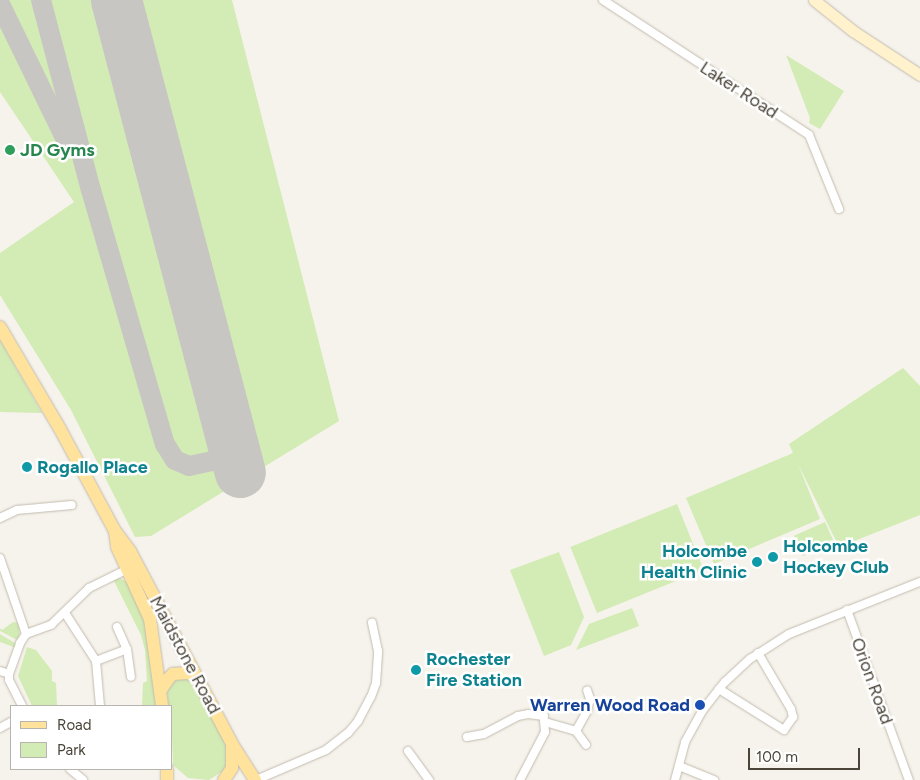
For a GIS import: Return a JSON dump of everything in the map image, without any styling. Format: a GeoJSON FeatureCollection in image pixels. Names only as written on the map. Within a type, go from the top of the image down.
{"type":"FeatureCollection","features":[{"type":"Feature","properties":{"kind":"main road"},"geometry":{"type":"LineString","coordinates":[[814,0],[853,31],[920,75]]}},
{"type":"Feature","properties":{"kind":"main road","name":"Maidstone Road"},"geometry":{"type":"LineString","coordinates":[[0,327],[60,429],[115,531],[130,551],[232,744],[256,780]]}},
{"type":"Feature","properties":{"kind":"main road","name":"Maidstone Road"},"geometry":{"type":"LineString","coordinates":[[115,531],[118,547],[150,619],[162,705]]}},
{"type":"Feature","properties":{"kind":"main road"},"geometry":{"type":"LineString","coordinates":[[160,691],[168,678],[174,674],[188,673],[195,676]]}},
{"type":"Feature","properties":{"kind":"main road"},"geometry":{"type":"LineString","coordinates":[[224,780],[232,768],[232,744]]}},
{"type":"Feature","properties":{"kind":"street","name":"Laker Road"},"geometry":{"type":"LineString","coordinates":[[603,0],[809,135],[839,209]]}},
{"type":"Feature","properties":{"kind":"street"},"geometry":{"type":"LineString","coordinates":[[0,518],[17,510],[72,504]]}},
{"type":"Feature","properties":{"kind":"street"},"geometry":{"type":"LineString","coordinates":[[0,558],[26,634]]}},
{"type":"Feature","properties":{"kind":"street"},"geometry":{"type":"LineString","coordinates":[[22,705],[9,674],[20,643],[26,634],[51,625],[89,588],[128,569]]}},
{"type":"Feature","properties":{"kind":"street"},"geometry":{"type":"LineString","coordinates":[[675,780],[690,732],[719,689],[758,653],[789,634],[920,582]]}},
{"type":"Feature","properties":{"kind":"street","name":"Orion Road"},"geometry":{"type":"LineString","coordinates":[[847,610],[909,780]]}},
{"type":"Feature","properties":{"kind":"street"},"geometry":{"type":"LineString","coordinates":[[65,613],[96,661],[100,705]]}},
{"type":"Feature","properties":{"kind":"street"},"geometry":{"type":"LineString","coordinates":[[256,780],[326,750],[348,733],[358,721],[371,697],[376,676],[377,642],[372,624]]}},
{"type":"Feature","properties":{"kind":"street"},"geometry":{"type":"LineString","coordinates":[[117,627],[127,649],[131,677]]}},
{"type":"Feature","properties":{"kind":"street"},"geometry":{"type":"LineString","coordinates":[[96,661],[127,649]]}},
{"type":"Feature","properties":{"kind":"street"},"geometry":{"type":"LineString","coordinates":[[719,689],[784,730],[793,718],[792,709],[758,653]]}},
{"type":"Feature","properties":{"kind":"street"},"geometry":{"type":"LineString","coordinates":[[0,671],[9,674]]}},
{"type":"Feature","properties":{"kind":"street"},"geometry":{"type":"LineString","coordinates":[[576,730],[587,711],[590,699],[587,690]]}},
{"type":"Feature","properties":{"kind":"street"},"geometry":{"type":"LineString","coordinates":[[467,737],[484,734],[518,716],[528,714],[544,716],[576,730],[586,745]]}},
{"type":"Feature","properties":{"kind":"street"},"geometry":{"type":"LineString","coordinates":[[520,780],[542,740],[544,716]]}},
{"type":"Feature","properties":{"kind":"street"},"geometry":{"type":"LineString","coordinates":[[408,751],[429,780]]}},
{"type":"Feature","properties":{"kind":"street"},"geometry":{"type":"LineString","coordinates":[[679,766],[714,780]]}},
{"type":"Feature","properties":{"kind":"street"},"geometry":{"type":"LineString","coordinates":[[71,770],[83,780]]}},
{"type":"Feature","properties":{"kind":"green space"},"geometry":{"type":"Polygon","coordinates":[[[0,0],[232,0],[339,421],[151,536],[135,537],[71,410],[0,295],[0,253],[74,202],[0,92],[0,0]]]}},
{"type":"Feature","properties":{"kind":"green space"},"geometry":{"type":"Polygon","coordinates":[[[786,55],[844,91],[820,129],[809,123],[810,118],[786,55]]]}},
{"type":"Feature","properties":{"kind":"green space"},"geometry":{"type":"Polygon","coordinates":[[[0,340],[42,413],[0,412],[0,340]]]}},
{"type":"Feature","properties":{"kind":"green space"},"geometry":{"type":"Polygon","coordinates":[[[903,368],[920,386],[920,515],[839,547],[798,464],[820,519],[714,564],[686,498],[793,453],[789,444],[903,368]]]}},
{"type":"Feature","properties":{"kind":"green space"},"geometry":{"type":"Polygon","coordinates":[[[677,504],[704,570],[597,613],[570,547],[677,504]]]}},
{"type":"Feature","properties":{"kind":"green space"},"geometry":{"type":"Polygon","coordinates":[[[825,522],[834,542],[803,556],[794,536],[825,522]]]}},
{"type":"Feature","properties":{"kind":"green space"},"geometry":{"type":"Polygon","coordinates":[[[559,552],[584,617],[571,645],[544,656],[510,570],[559,552]]]}},
{"type":"Feature","properties":{"kind":"green space"},"geometry":{"type":"Polygon","coordinates":[[[120,578],[130,584],[147,627],[156,705],[142,705],[143,683],[147,681],[145,650],[141,635],[113,579],[120,578]]]}},
{"type":"Feature","properties":{"kind":"green space"},"geometry":{"type":"Polygon","coordinates":[[[632,608],[639,626],[576,650],[589,624],[632,608]]]}},
{"type":"Feature","properties":{"kind":"green space"},"geometry":{"type":"Polygon","coordinates":[[[13,622],[20,623],[19,641],[0,631],[0,628],[2,630],[13,622]]]}},
{"type":"Feature","properties":{"kind":"green space"},"geometry":{"type":"Polygon","coordinates":[[[0,634],[18,645],[16,648],[0,642],[0,634]]]}},
{"type":"Feature","properties":{"kind":"green space"},"geometry":{"type":"Polygon","coordinates":[[[27,647],[36,650],[52,671],[52,681],[56,683],[57,705],[32,705],[18,676],[27,647]]]}},
{"type":"Feature","properties":{"kind":"green space"},"geometry":{"type":"Polygon","coordinates":[[[190,678],[229,750],[228,762],[223,771],[209,780],[188,778],[173,765],[172,705],[168,705],[167,691],[173,679],[190,678]]]}},
{"type":"Feature","properties":{"kind":"taxiway"},"geometry":{"type":"LineString","coordinates":[[41,0],[91,190],[165,444],[175,460],[189,466],[236,456]]}},
{"type":"Feature","properties":{"kind":"taxiway"},"geometry":{"type":"LineString","coordinates":[[0,4],[70,148]]}},
{"type":"Feature","properties":{"kind":"runway"},"geometry":{"type":"LineString","coordinates":[[116,0],[240,472]]}},
{"type":"Feature","properties":{"kind":"place","name":"JD Gyms"},"geometry":{"type":"Point","coordinates":[10,150]}},
{"type":"Feature","properties":{"kind":"place","name":"Rogallo Place"},"geometry":{"type":"Point","coordinates":[27,467]}},
{"type":"Feature","properties":{"kind":"place","name":"Holcombe Hockey Club"},"geometry":{"type":"Point","coordinates":[773,557]}},
{"type":"Feature","properties":{"kind":"place","name":"Holcombe Health Clinic"},"geometry":{"type":"Point","coordinates":[757,562]}},
{"type":"Feature","properties":{"kind":"place","name":"Rochester Fire Station"},"geometry":{"type":"Point","coordinates":[416,670]}},
{"type":"Feature","properties":{"kind":"place","name":"Warren Wood Road"},"geometry":{"type":"Point","coordinates":[700,705]}}]}
